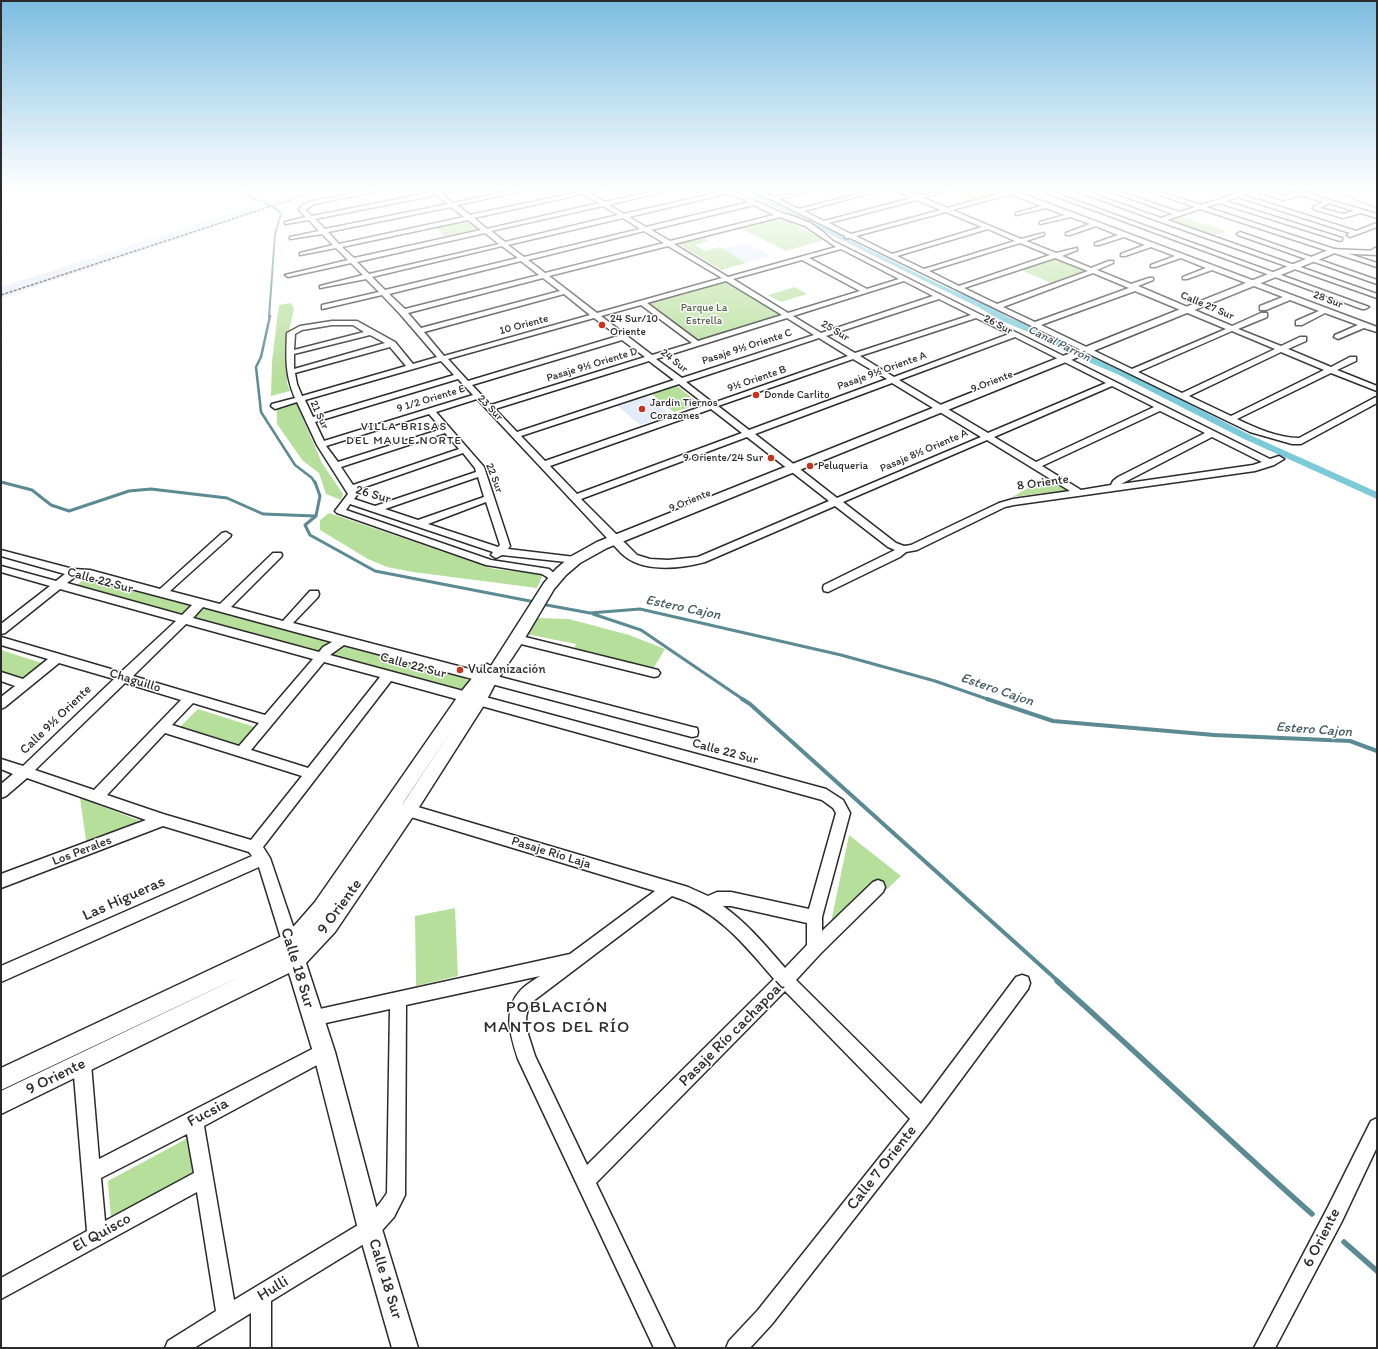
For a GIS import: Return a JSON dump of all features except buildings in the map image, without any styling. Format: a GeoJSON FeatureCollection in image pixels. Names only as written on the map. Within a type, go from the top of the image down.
{"type":"FeatureCollection","features":[{"type":"Feature","properties":{"kind":"street"},"geometry":{"type":"LineString","coordinates":[[302,254],[311,252]]}},
{"type":"Feature","properties":{"kind":"street","name":"23 Sur"},"geometry":{"type":"LineString","coordinates":[[343,252],[403,312],[467,384],[632,556],[643,561],[677,564],[689,564],[701,560]]}},
{"type":"Feature","properties":{"kind":"street"},"geometry":{"type":"LineString","coordinates":[[288,275],[392,252]]}},
{"type":"Feature","properties":{"kind":"street"},"geometry":{"type":"LineString","coordinates":[[322,287],[469,252]]}},
{"type":"Feature","properties":{"kind":"street","name":"24 Sur"},"geometry":{"type":"LineString","coordinates":[[513,252],[836,502],[892,544],[903,549]]}},
{"type":"Feature","properties":{"kind":"street"},"geometry":{"type":"LineString","coordinates":[[325,307],[551,252]]}},
{"type":"Feature","properties":{"kind":"street"},"geometry":{"type":"LineString","coordinates":[[403,312],[639,252]]}},
{"type":"Feature","properties":{"kind":"street","name":"25 Sur"},"geometry":{"type":"LineString","coordinates":[[682,252],[1078,492]]}},
{"type":"Feature","properties":{"kind":"street","name":"10 Oriente"},"geometry":{"type":"LineString","coordinates":[[273,402],[410,361],[596,316],[779,265],[818,252]]}},
{"type":"Feature","properties":{"kind":"street","name":"26 Sur"},"geometry":{"type":"LineString","coordinates":[[856,252],[906,279],[1016,334],[1131,372],[1260,432],[1302,441],[1377,400]]}},
{"type":"Feature","properties":{"kind":"street","name":"26 Sur"},"geometry":{"type":"LineString","coordinates":[[883,252],[1034,325],[1113,383],[1212,433],[1275,461]]}},
{"type":"Feature","properties":{"kind":"street"},"geometry":{"type":"LineString","coordinates":[[892,256],[906,252]]}},
{"type":"Feature","properties":{"kind":"street"},"geometry":{"type":"LineString","coordinates":[[923,271],[985,252]]}},
{"type":"Feature","properties":{"kind":"street","name":"Calle 27 Sur"},"geometry":{"type":"LineString","coordinates":[[1048,252],[1377,389]]}},
{"type":"Feature","properties":{"kind":"street"},"geometry":{"type":"LineString","coordinates":[[958,288],[1066,252]]}},
{"type":"Feature","properties":{"kind":"street"},"geometry":{"type":"LineString","coordinates":[[1123,255],[1132,252]]}},
{"type":"Feature","properties":{"kind":"street","name":"28 Sur"},"geometry":{"type":"LineString","coordinates":[[1170,252],[1377,330]]}},
{"type":"Feature","properties":{"kind":"street"},"geometry":{"type":"LineString","coordinates":[[1214,252],[1365,307]]}},
{"type":"Feature","properties":{"kind":"street"},"geometry":{"type":"LineString","coordinates":[[1253,252],[1377,296]]}},
{"type":"Feature","properties":{"kind":"street"},"geometry":{"type":"LineString","coordinates":[[1292,252],[1377,282]]}},
{"type":"Feature","properties":{"kind":"street","name":"9 Oriente"},"geometry":{"type":"LineString","coordinates":[[1,1079],[131,1029],[292,951],[328,926],[400,808],[472,698],[517,639],[555,578],[575,560],[615,540],[617,533],[627,527],[790,466],[1325,252]]}},
{"type":"Feature","properties":{"kind":"street"},"geometry":{"type":"LineString","coordinates":[[1336,252],[1377,265]]}},
{"type":"Feature","properties":{"kind":"street"},"geometry":{"type":"LineString","coordinates":[[1153,266],[1181,256]]}},
{"type":"Feature","properties":{"kind":"street"},"geometry":{"type":"LineString","coordinates":[[803,258],[866,291]]}},
{"type":"Feature","properties":{"kind":"street"},"geometry":{"type":"LineString","coordinates":[[769,260],[779,265]]}},
{"type":"Feature","properties":{"kind":"street"},"geometry":{"type":"LineString","coordinates":[[996,306],[1112,262]]}},
{"type":"Feature","properties":{"kind":"street"},"geometry":{"type":"LineString","coordinates":[[718,275],[755,264]]}},
{"type":"Feature","properties":{"kind":"street"},"geometry":{"type":"LineString","coordinates":[[1185,278],[1212,268]]}},
{"type":"Feature","properties":{"kind":"street","name":"Pasaje 9½ Oriente D"},"geometry":{"type":"LineString","coordinates":[[490,408],[906,279]]}},
{"type":"Feature","properties":{"kind":"street"},"geometry":{"type":"LineString","coordinates":[[1034,325],[1134,287],[1151,279]]}},
{"type":"Feature","properties":{"kind":"street"},"geometry":{"type":"LineString","coordinates":[[419,331],[565,292]]}},
{"type":"Feature","properties":{"kind":"street","name":"Pasaje 9½ Oriente C"},"geometry":{"type":"LineString","coordinates":[[516,435],[940,296]]}},
{"type":"Feature","properties":{"kind":"street"},"geometry":{"type":"LineString","coordinates":[[1131,372],[1232,329],[1290,297]]}},
{"type":"Feature","properties":{"kind":"street"},"geometry":{"type":"LineString","coordinates":[[642,303],[698,344]]}},
{"type":"Feature","properties":{"kind":"street"},"geometry":{"type":"LineString","coordinates":[[1299,323],[1326,310]]}},
{"type":"Feature","properties":{"kind":"street","name":"9½ Oriente B"},"geometry":{"type":"LineString","coordinates":[[544,465],[854,356],[978,315]]}},
{"type":"Feature","properties":{"kind":"street","name":"21 Sur"},"geometry":{"type":"LineString","coordinates":[[350,489],[321,445],[293,384],[290,353],[291,332],[294,330],[343,322],[354,323],[371,332]]}},
{"type":"Feature","properties":{"kind":"street"},"geometry":{"type":"LineString","coordinates":[[1338,337],[1364,325]]}},
{"type":"Feature","properties":{"kind":"street"},"geometry":{"type":"LineString","coordinates":[[290,353],[371,332],[392,344],[410,361]]}},
{"type":"Feature","properties":{"kind":"street","name":"Pasaje 9½ Oriente A"},"geometry":{"type":"LineString","coordinates":[[576,498],[1016,334]]}},
{"type":"Feature","properties":{"kind":"street"},"geometry":{"type":"LineString","coordinates":[[467,384],[624,337]]}},
{"type":"Feature","properties":{"kind":"street"},"geometry":{"type":"LineString","coordinates":[[1182,396],[1303,339]]}},
{"type":"Feature","properties":{"kind":"street"},"geometry":{"type":"LineString","coordinates":[[291,372],[392,344]]}},
{"type":"Feature","properties":{"kind":"street","name":"10 Oriente"},"geometry":{"type":"LineString","coordinates":[[426,354],[439,354]]}},
{"type":"Feature","properties":{"kind":"street"},"geometry":{"type":"LineString","coordinates":[[1231,419],[1353,359]]}},
{"type":"Feature","properties":{"kind":"street"},"geometry":{"type":"LineString","coordinates":[[310,422],[460,376]]}},
{"type":"Feature","properties":{"kind":"street","name":"Pasaje 8½ Oriente A"},"geometry":{"type":"LineString","coordinates":[[701,560],[1113,383]]}},
{"type":"Feature","properties":{"kind":"street","name":"9 1/2 Oriente E"},"geometry":{"type":"LineString","coordinates":[[321,445],[479,396]]}},
{"type":"Feature","properties":{"kind":"street"},"geometry":{"type":"LineString","coordinates":[[1035,466],[1161,408]]}},
{"type":"Feature","properties":{"kind":"street","name":"22 Sur"},"geometry":{"type":"LineString","coordinates":[[431,411],[479,467],[505,546],[499,552]]}},
{"type":"Feature","properties":{"kind":"street"},"geometry":{"type":"LineString","coordinates":[[336,466],[447,430]]}},
{"type":"Feature","properties":{"kind":"street"},"geometry":{"type":"LineString","coordinates":[[1115,487],[1116,483],[1122,479],[1212,433]]}},
{"type":"Feature","properties":{"kind":"street"},"geometry":{"type":"LineString","coordinates":[[348,500],[353,494],[350,489],[464,450]]}},
{"type":"Feature","properties":{"kind":"street","name":"8 Oriente"},"geometry":{"type":"LineString","coordinates":[[828,588],[896,555],[903,549],[913,548],[1007,503],[1255,468],[1275,461]]}},
{"type":"Feature","properties":{"kind":"street"},"geometry":{"type":"LineString","coordinates":[[375,509],[481,472]]}},
{"type":"Feature","properties":{"kind":"street"},"geometry":{"type":"LineString","coordinates":[[418,524],[489,498]]}},
{"type":"Feature","properties":{"kind":"street","name":"26 Sur"},"geometry":{"type":"LineString","coordinates":[[555,578],[545,571],[490,562],[340,511],[348,500],[499,552],[575,560]]}},
{"type":"Feature","properties":{"kind":"street"},"geometry":{"type":"LineString","coordinates":[[162,593],[226,535]]}},
{"type":"Feature","properties":{"kind":"street"},"geometry":{"type":"LineString","coordinates":[[490,562],[499,552]]}},
{"type":"Feature","properties":{"kind":"street"},"geometry":{"type":"LineString","coordinates":[[1,553],[73,573],[90,574],[692,732]]}},
{"type":"Feature","properties":{"kind":"street"},"geometry":{"type":"LineString","coordinates":[[222,609],[278,555]]}},
{"type":"Feature","properties":{"kind":"street","name":"Calle 22 Sur"},"geometry":{"type":"LineString","coordinates":[[2,571],[184,619],[321,658],[389,675],[826,795],[838,804],[843,813],[814,917]]}},
{"type":"Feature","properties":{"kind":"street"},"geometry":{"type":"LineString","coordinates":[[1,630],[73,573]]}},
{"type":"Feature","properties":{"kind":"street"},"geometry":{"type":"LineString","coordinates":[[285,625],[314,594]]}},
{"type":"Feature","properties":{"kind":"street","name":"Calle 9½ Oriente"},"geometry":{"type":"LineString","coordinates":[[1,792],[25,772],[201,603]]}},
{"type":"Feature","properties":{"kind":"street","name":"9 Oriente"},"geometry":{"type":"LineString","coordinates":[[486,678],[508,636],[532,616]]}},
{"type":"Feature","properties":{"kind":"street"},"geometry":{"type":"LineString","coordinates":[[517,639],[654,673]]}},
{"type":"Feature","properties":{"kind":"street","name":"Chaguillo"},"geometry":{"type":"LineString","coordinates":[[1,641],[268,721]]}},
{"type":"Feature","properties":{"kind":"street"},"geometry":{"type":"LineString","coordinates":[[242,751],[327,650],[342,641]]}},
{"type":"Feature","properties":{"kind":"street"},"geometry":{"type":"LineString","coordinates":[[1,704],[57,658]]}},
{"type":"Feature","properties":{"kind":"street","name":"Las Higueras"},"geometry":{"type":"LineString","coordinates":[[1,974],[258,852],[311,774],[389,675]]}},
{"type":"Feature","properties":{"kind":"street"},"geometry":{"type":"LineString","coordinates":[[1,676],[25,685]]}},
{"type":"Feature","properties":{"kind":"street"},"geometry":{"type":"LineString","coordinates":[[96,797],[190,698]]}},
{"type":"Feature","properties":{"kind":"street"},"geometry":{"type":"LineString","coordinates":[[163,727],[311,774]]}},
{"type":"Feature","properties":{"kind":"street"},"geometry":{"type":"LineString","coordinates":[[1,764],[258,852]]}},
{"type":"Feature","properties":{"kind":"street","name":"Pasaje Río Laja"},"geometry":{"type":"LineString","coordinates":[[400,808],[688,894],[708,904],[730,920],[785,980],[922,1118]]}},
{"type":"Feature","properties":{"kind":"street","name":"Los Perales"},"geometry":{"type":"LineString","coordinates":[[1,881],[163,820]]}},
{"type":"Feature","properties":{"kind":"street","name":"Calle 18 Sur"},"geometry":{"type":"LineString","coordinates":[[258,852],[288,935],[312,1018],[324,1052],[370,1229],[405,1348]]}},
{"type":"Feature","properties":{"kind":"street","name":"Pasaje Río cachapoal"},"geometry":{"type":"LineString","coordinates":[[585,1181],[815,948],[878,887]]}},
{"type":"Feature","properties":{"kind":"street"},"geometry":{"type":"LineString","coordinates":[[665,1348],[527,1059],[516,1019],[520,1004],[526,996],[669,889]]}},
{"type":"Feature","properties":{"kind":"street"},"geometry":{"type":"LineString","coordinates":[[708,904],[717,899],[731,899],[814,917],[815,948]]}},
{"type":"Feature","properties":{"kind":"street"},"geometry":{"type":"LineString","coordinates":[[312,1018],[575,960]]}},
{"type":"Feature","properties":{"kind":"street","name":"Calle 7 Oriente"},"geometry":{"type":"LineString","coordinates":[[736,1348],[765,1317],[922,1118],[1022,983]]}},
{"type":"Feature","properties":{"kind":"street","name":"Hulli"},"geometry":{"type":"LineString","coordinates":[[175,1348],[370,1229],[387,1210],[396,1195],[398,1000]]}},
{"type":"Feature","properties":{"kind":"street","name":"9 Oriente"},"geometry":{"type":"LineString","coordinates":[[1,1103],[82,1064],[131,1029]]}},
{"type":"Feature","properties":{"kind":"street","name":"Fucsia"},"geometry":{"type":"LineString","coordinates":[[91,1173],[194,1121],[324,1052]]}},
{"type":"Feature","properties":{"kind":"street"},"geometry":{"type":"LineString","coordinates":[[82,1064],[97,1236]]}},
{"type":"Feature","properties":{"kind":"street"},"geometry":{"type":"LineString","coordinates":[[194,1121],[227,1317]]}},
{"type":"Feature","properties":{"kind":"street","name":"6 Oriente"},"geometry":{"type":"LineString","coordinates":[[1264,1348],[1335,1214],[1377,1127]]}},
{"type":"Feature","properties":{"kind":"street","name":"El Quisco"},"geometry":{"type":"LineString","coordinates":[[1,1289],[204,1178]]}},
{"type":"Feature","properties":{"kind":"street"},"geometry":{"type":"LineString","coordinates":[[261,1296],[261,1348]]}},
{"type":"Feature","properties":{"kind":"shaded area"},"geometry":{"type":"Polygon","coordinates":[[[110,252],[140,252],[1,298],[1,287],[110,252]]]}},
{"type":"Feature","properties":{"kind":"shaded area"},"geometry":{"type":"Polygon","coordinates":[[[728,252],[764,252],[772,256],[746,263],[728,252]]]}},
{"type":"Feature","properties":{"kind":"shaded area","name":"Jardín Tiernos Corazones"},"geometry":{"type":"Polygon","coordinates":[[[645,394],[670,414],[640,425],[615,404],[645,394]]]}},
{"type":"Feature","properties":{"kind":"green space"},"geometry":{"type":"Polygon","coordinates":[[[692,252],[728,252],[746,263],[721,270],[692,252]]]}},
{"type":"Feature","properties":{"kind":"green space"},"geometry":{"type":"Polygon","coordinates":[[[1057,258],[1087,270],[1051,283],[1021,270],[1057,258]]]}},
{"type":"Feature","properties":{"kind":"green space","name":"Parque La Estrella"},"geometry":{"type":"Polygon","coordinates":[[[727,282],[784,315],[698,341],[646,304],[727,282]]]}},
{"type":"Feature","properties":{"kind":"green space"},"geometry":{"type":"Polygon","coordinates":[[[795,287],[807,294],[781,302],[768,295],[795,287]]]}},
{"type":"Feature","properties":{"kind":"green space"},"geometry":{"type":"Polygon","coordinates":[[[291,303],[294,309],[289,330],[287,383],[290,391],[271,396],[272,361],[279,305],[291,303]]]}},
{"type":"Feature","properties":{"kind":"green space"},"geometry":{"type":"Polygon","coordinates":[[[677,386],[700,404],[674,412],[652,394],[677,386]]]}},
{"type":"Feature","properties":{"kind":"green space"},"geometry":{"type":"Polygon","coordinates":[[[296,403],[322,463],[343,494],[341,500],[326,494],[319,473],[303,461],[277,424],[277,409],[296,403]]]}},
{"type":"Feature","properties":{"kind":"green space"},"geometry":{"type":"Polygon","coordinates":[[[1048,477],[1070,490],[1012,497],[1048,477]]]}},
{"type":"Feature","properties":{"kind":"green space"},"geometry":{"type":"Polygon","coordinates":[[[329,513],[494,569],[543,574],[537,588],[413,572],[387,567],[368,559],[320,530],[320,520],[329,513]]]}},
{"type":"Feature","properties":{"kind":"green space"},"geometry":{"type":"Polygon","coordinates":[[[87,577],[465,678],[472,684],[468,689],[460,692],[77,585],[87,577]]]}},
{"type":"Feature","properties":{"kind":"green space"},"geometry":{"type":"Polygon","coordinates":[[[537,618],[569,619],[629,635],[665,649],[653,669],[574,650],[576,644],[526,634],[537,618]]]}},
{"type":"Feature","properties":{"kind":"green space"},"geometry":{"type":"Polygon","coordinates":[[[1,650],[45,664],[25,681],[1,673],[1,650]]]}},
{"type":"Feature","properties":{"kind":"green space"},"geometry":{"type":"Polygon","coordinates":[[[198,709],[261,729],[243,748],[180,727],[198,709]]]}},
{"type":"Feature","properties":{"kind":"green space"},"geometry":{"type":"Polygon","coordinates":[[[80,798],[151,825],[87,847],[80,798]]]}},
{"type":"Feature","properties":{"kind":"green space"},"geometry":{"type":"Polygon","coordinates":[[[849,835],[901,876],[826,947],[849,835]]]}},
{"type":"Feature","properties":{"kind":"green space"},"geometry":{"type":"Polygon","coordinates":[[[455,908],[458,976],[416,986],[415,916],[455,908]]]}},
{"type":"Feature","properties":{"kind":"green space"},"geometry":{"type":"Polygon","coordinates":[[[188,1138],[194,1174],[111,1219],[108,1181],[188,1138]]]}},
{"type":"Feature","properties":{"kind":"waterway","name":"Estero Cajon"},"geometry":{"type":"LineString","coordinates":[[269,317],[274,252]]}},
{"type":"Feature","properties":{"kind":"waterway","name":"Canal Parrón"},"geometry":{"type":"LineString","coordinates":[[870,252],[981,305],[1005,319],[1045,336],[1089,359],[1120,372],[1247,437],[1377,496]]}},
{"type":"Feature","properties":{"kind":"waterway","name":"Estero Cajon"},"geometry":{"type":"LineString","coordinates":[[270,316],[261,357],[256,367],[261,412],[295,465],[312,478],[315,483]]}},
{"type":"Feature","properties":{"kind":"waterway"},"geometry":{"type":"LineString","coordinates":[[5,483],[1,482],[32,490],[51,505],[69,511],[129,491],[151,489],[227,498],[263,514],[315,516]]}},
{"type":"Feature","properties":{"kind":"waterway","name":"Estero Cajon"},"geometry":{"type":"LineString","coordinates":[[315,482],[320,496],[316,516],[305,525],[310,535],[375,571],[535,602]]}},
{"type":"Feature","properties":{"kind":"waterway","name":"Estero Cajon"},"geometry":{"type":"LineString","coordinates":[[541,604],[590,613],[640,609],[841,655],[935,681],[990,700]]}},
{"type":"Feature","properties":{"kind":"waterway"},"geometry":{"type":"LineString","coordinates":[[593,614],[641,630],[744,700]]}},
{"type":"Feature","properties":{"kind":"waterway"},"geometry":{"type":"LineString","coordinates":[[742,699],[750,704],[1059,982]]}},
{"type":"Feature","properties":{"kind":"waterway","name":"Estero Cajon"},"geometry":{"type":"LineString","coordinates":[[990,700],[1053,721],[1214,735],[1350,741],[1377,751]]}},
{"type":"Feature","properties":{"kind":"waterway"},"geometry":{"type":"LineString","coordinates":[[1057,981],[1312,1214]]}},
{"type":"Feature","properties":{"kind":"waterway"},"geometry":{"type":"LineString","coordinates":[[1344,1242],[1377,1271]]}},
{"type":"Feature","properties":{"kind":"railway"},"geometry":{"type":"LineString","coordinates":[[1,295],[132,252]]}},
{"type":"Feature","properties":{"kind":"place","name":"24 Sur/10 Oriente"},"geometry":{"type":"Point","coordinates":[602,325]}},
{"type":"Feature","properties":{"kind":"place","name":"Donde Carlito"},"geometry":{"type":"Point","coordinates":[756,395]}},
{"type":"Feature","properties":{"kind":"place","name":"Jardín Tiernos Corazones"},"geometry":{"type":"Point","coordinates":[642,409]}},
{"type":"Feature","properties":{"kind":"place","name":"9 Oriente/24 Sur"},"geometry":{"type":"Point","coordinates":[771,458]}},
{"type":"Feature","properties":{"kind":"place","name":"Peluqueria"},"geometry":{"type":"Point","coordinates":[810,466]}},
{"type":"Feature","properties":{"kind":"place","name":"Vulcanización"},"geometry":{"type":"Point","coordinates":[460,670]}},
{"type":"Feature","properties":{"kind":"district","name":"VILLA BRISAS DEL MAULE NORTE"},"geometry":{"type":"Point","coordinates":[404,434]}},
{"type":"Feature","properties":{"kind":"district","name":"POBLACIÓN MANTOS DEL RÍO"},"geometry":{"type":"Point","coordinates":[557,1018]}}]}
